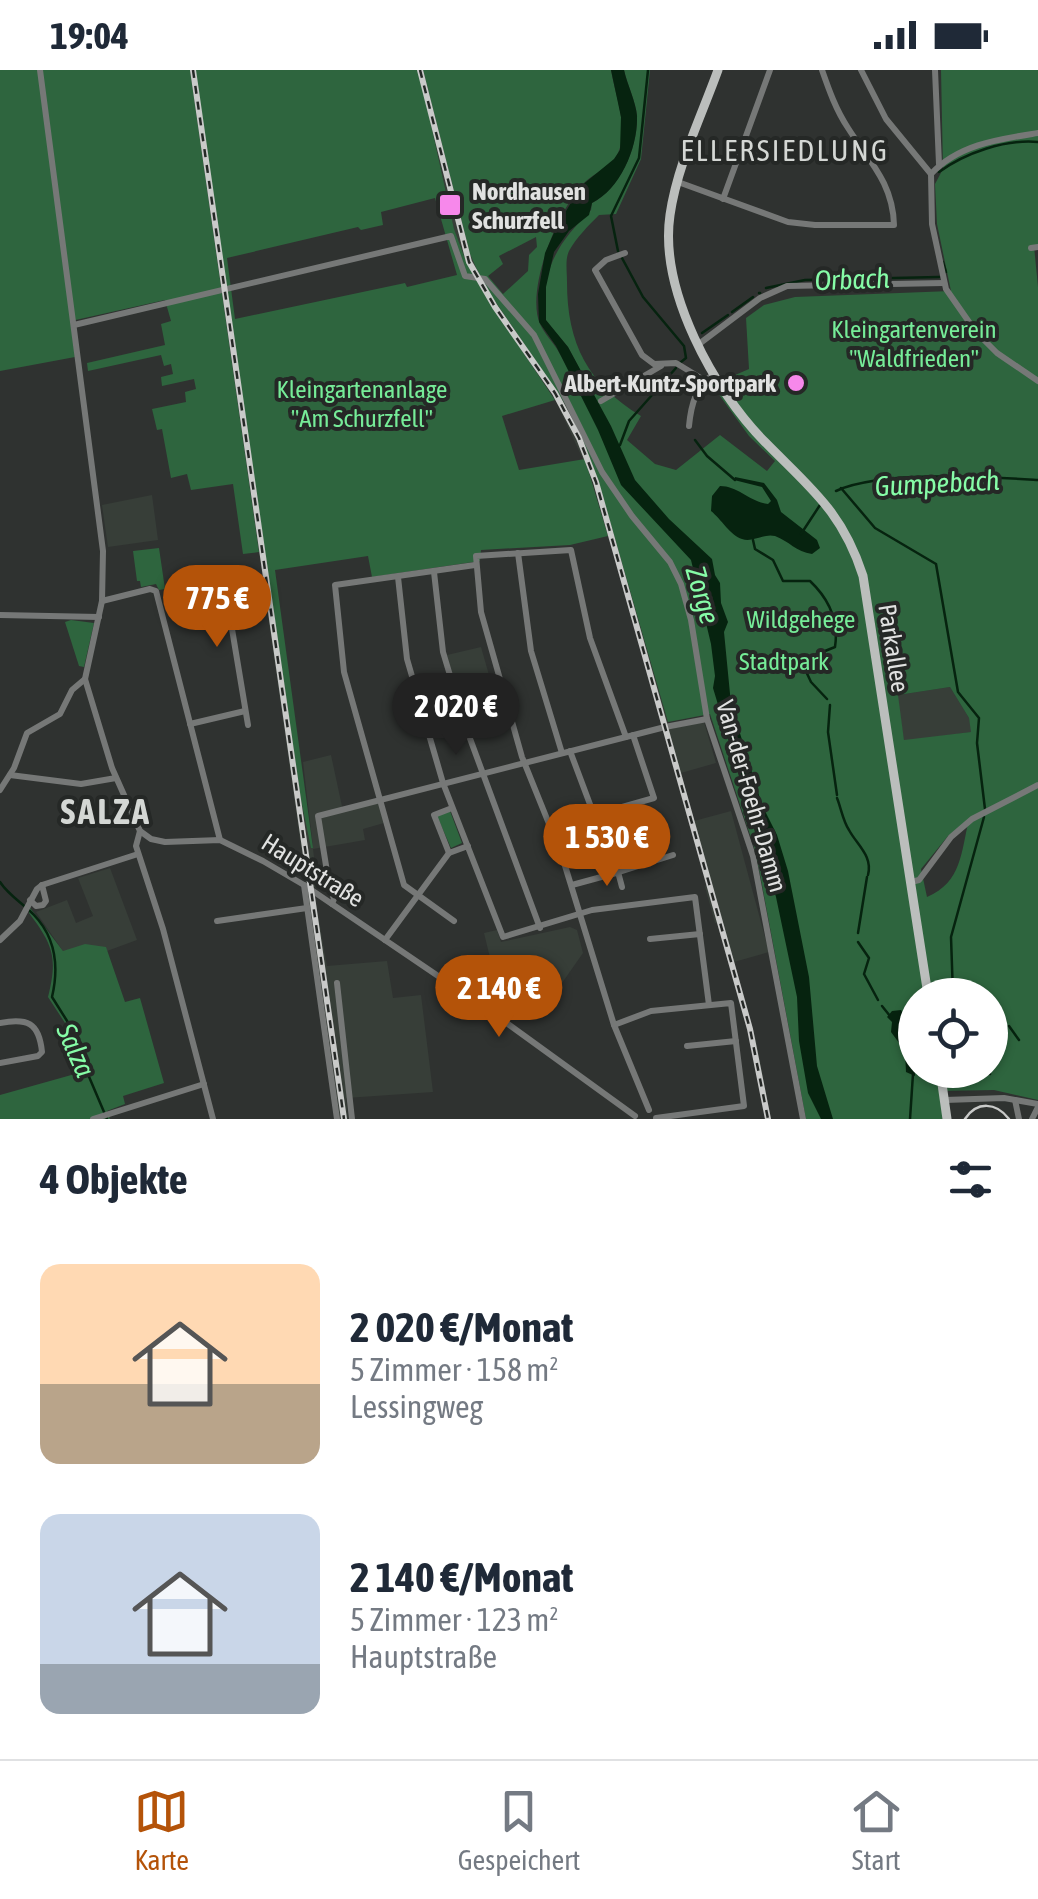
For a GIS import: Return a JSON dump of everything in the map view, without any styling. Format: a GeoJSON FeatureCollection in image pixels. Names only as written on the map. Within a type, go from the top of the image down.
{"type":"FeatureCollection","features":[{"type":"Feature","properties":{"kind":"main road","name":"Parkallee"},"geometry":{"type":"LineString","coordinates":[[718,70],[678,182],[668,226],[676,290],[714,374],[746,422],[824,500],[856,554],[863,576],[925,978]]}},
{"type":"Feature","properties":{"kind":"main road"},"geometry":{"type":"LineString","coordinates":[[942,1088],[947,1119]]}},
{"type":"Feature","properties":{"kind":"street"},"geometry":{"type":"LineString","coordinates":[[0,940],[14,929],[42,885],[137,852],[152,839],[140,831],[116,778],[85,679],[102,601],[103,551],[40,70]]}},
{"type":"Feature","properties":{"kind":"street"},"geometry":{"type":"LineString","coordinates":[[723,199],[770,70]]}},
{"type":"Feature","properties":{"kind":"street"},"geometry":{"type":"LineString","coordinates":[[678,182],[801,224],[894,225],[893,202],[886,183],[840,115],[822,70]]}},
{"type":"Feature","properties":{"kind":"street"},"geometry":{"type":"LineString","coordinates":[[861,70],[886,119],[931,174],[932,224],[944,282],[960,312],[998,354],[1038,381]]}},
{"type":"Feature","properties":{"kind":"street"},"geometry":{"type":"LineString","coordinates":[[935,70],[939,166]]}},
{"type":"Feature","properties":{"kind":"street"},"geometry":{"type":"LineString","coordinates":[[931,174],[972,147],[1038,133]]}},
{"type":"Feature","properties":{"kind":"street","name":"Van-der-Foehr-Damm"},"geometry":{"type":"LineString","coordinates":[[74,325],[451,236],[465,276],[484,279],[534,335],[602,472],[670,562],[681,584],[708,719],[753,856],[803,1119]]}},
{"type":"Feature","properties":{"kind":"street"},"geometry":{"type":"LineString","coordinates":[[622,254],[595,270],[642,355],[662,366],[678,365],[701,379]]}},
{"type":"Feature","properties":{"kind":"street"},"geometry":{"type":"LineString","coordinates":[[699,344],[760,298],[787,286],[944,282]]}},
{"type":"Feature","properties":{"kind":"street"},"geometry":{"type":"LineString","coordinates":[[601,401],[662,366]]}},
{"type":"Feature","properties":{"kind":"street"},"geometry":{"type":"LineString","coordinates":[[701,379],[714,374]]}},
{"type":"Feature","properties":{"kind":"street"},"geometry":{"type":"LineString","coordinates":[[688,426],[701,379]]}},
{"type":"Feature","properties":{"kind":"street"},"geometry":{"type":"LineString","coordinates":[[584,825],[654,798],[590,638],[571,550],[476,556],[477,590],[490,646],[525,762],[572,885],[614,1025],[638,1086],[639,1114],[657,1118],[744,1106],[731,1003],[651,1011],[614,1025]]}},
{"type":"Feature","properties":{"kind":"street"},"geometry":{"type":"LineString","coordinates":[[518,553],[531,651],[566,752],[622,886]]}},
{"type":"Feature","properties":{"kind":"street"},"geometry":{"type":"LineString","coordinates":[[454,921],[404,884],[344,672],[334,585],[476,565]]}},
{"type":"Feature","properties":{"kind":"street"},"geometry":{"type":"LineString","coordinates":[[222,569],[248,726]]}},
{"type":"Feature","properties":{"kind":"street"},"geometry":{"type":"LineString","coordinates":[[434,572],[444,652],[480,774],[540,928]]}},
{"type":"Feature","properties":{"kind":"street"},"geometry":{"type":"LineString","coordinates":[[398,576],[407,660],[443,783],[503,937],[580,913],[695,897],[709,1005]]}},
{"type":"Feature","properties":{"kind":"street"},"geometry":{"type":"LineString","coordinates":[[102,601],[150,588],[156,591],[220,840]]}},
{"type":"Feature","properties":{"kind":"street"},"geometry":{"type":"LineString","coordinates":[[0,615],[99,618]]}},
{"type":"Feature","properties":{"kind":"street"},"geometry":{"type":"LineString","coordinates":[[0,790],[27,733],[60,714],[72,690],[85,679]]}},
{"type":"Feature","properties":{"kind":"street"},"geometry":{"type":"LineString","coordinates":[[190,724],[245,712]]}},
{"type":"Feature","properties":{"kind":"street"},"geometry":{"type":"LineString","coordinates":[[332,904],[318,816],[708,719]]}},
{"type":"Feature","properties":{"kind":"street"},"geometry":{"type":"LineString","coordinates":[[10,775],[80,784],[116,778]]}},
{"type":"Feature","properties":{"kind":"street"},"geometry":{"type":"LineString","coordinates":[[910,882],[919,880],[951,838],[985,811],[1038,785]]}},
{"type":"Feature","properties":{"kind":"street"},"geometry":{"type":"LineString","coordinates":[[449,852],[434,815],[452,808]]}},
{"type":"Feature","properties":{"kind":"street"},"geometry":{"type":"LineString","coordinates":[[140,831],[135,840],[137,852],[163,929],[212,1119]]}},
{"type":"Feature","properties":{"kind":"street","name":"Hauptstraße"},"geometry":{"type":"LineString","coordinates":[[152,839],[220,840],[304,885],[639,1114]]}},
{"type":"Feature","properties":{"kind":"street"},"geometry":{"type":"LineString","coordinates":[[312,845],[323,851]]}},
{"type":"Feature","properties":{"kind":"street"},"geometry":{"type":"LineString","coordinates":[[385,940],[449,852],[468,846]]}},
{"type":"Feature","properties":{"kind":"street"},"geometry":{"type":"LineString","coordinates":[[572,885],[673,855]]}},
{"type":"Feature","properties":{"kind":"street"},"geometry":{"type":"LineString","coordinates":[[323,898],[329,884]]}},
{"type":"Feature","properties":{"kind":"street"},"geometry":{"type":"LineString","coordinates":[[28,905],[43,905],[46,901],[42,885]]}},
{"type":"Feature","properties":{"kind":"street"},"geometry":{"type":"LineString","coordinates":[[304,885],[337,1119]]}},
{"type":"Feature","properties":{"kind":"street"},"geometry":{"type":"LineString","coordinates":[[217,921],[308,908]]}},
{"type":"Feature","properties":{"kind":"street"},"geometry":{"type":"LineString","coordinates":[[650,939],[700,934]]}},
{"type":"Feature","properties":{"kind":"street"},"geometry":{"type":"LineString","coordinates":[[336,983],[352,1119]]}},
{"type":"Feature","properties":{"kind":"street"},"geometry":{"type":"LineString","coordinates":[[0,1023],[28,1021],[36,1030],[42,1052],[0,1063]]}},
{"type":"Feature","properties":{"kind":"street"},"geometry":{"type":"LineString","coordinates":[[687,1046],[736,1040]]}},
{"type":"Feature","properties":{"kind":"street"},"geometry":{"type":"LineString","coordinates":[[98,1118],[204,1084]]}},
{"type":"Feature","properties":{"kind":"street"},"geometry":{"type":"LineString","coordinates":[[944,1100],[1015,1100],[1038,1105],[1032,1119]]}},
{"type":"Feature","properties":{"kind":"street"},"geometry":{"type":"LineString","coordinates":[[1015,1100],[1019,1119]]}},
{"type":"Feature","properties":{"kind":"shaded area"},"geometry":{"type":"Polygon","coordinates":[[[190,70],[195,70],[301,800],[313,847],[303,762],[331,755],[343,811],[379,803],[384,823],[363,829],[365,840],[313,849],[318,888],[313,887],[327,966],[387,961],[393,998],[421,995],[433,1092],[346,1098],[348,1119],[340,1119],[190,70]]]}},
{"type":"Feature","properties":{"kind":"shaded area"},"geometry":{"type":"Polygon","coordinates":[[[419,70],[423,70],[459,218],[492,298],[574,417],[598,480],[670,729],[704,722],[716,763],[681,773],[694,821],[731,811],[769,952],[734,962],[756,1040],[771,1119],[766,1119],[745,1013],[719,924],[715,923],[593,481],[548,384],[488,300],[466,261],[454,230],[419,70]]]}},
{"type":"Feature","properties":{"kind":"shaded area"},"geometry":{"type":"Polygon","coordinates":[[[152,495],[158,540],[108,547],[102,505],[152,495]]]}},
{"type":"Feature","properties":{"kind":"shaded area"},"geometry":{"type":"Polygon","coordinates":[[[481,647],[495,696],[462,706],[447,655],[481,647]]]}},
{"type":"Feature","properties":{"kind":"shaded area"},"geometry":{"type":"Polygon","coordinates":[[[950,687],[969,718],[972,732],[904,741],[897,695],[950,687]]]}},
{"type":"Feature","properties":{"kind":"shaded area"},"geometry":{"type":"Polygon","coordinates":[[[110,868],[137,940],[107,951],[105,947],[63,951],[36,912],[67,900],[76,923],[93,916],[78,878],[110,868]]]}},
{"type":"Feature","properties":{"kind":"shaded area"},"geometry":{"type":"Polygon","coordinates":[[[570,927],[577,930],[583,953],[548,1003],[525,987],[521,991],[493,970],[484,933],[497,930],[501,942],[570,927]]]}},
{"type":"Feature","properties":{"kind":"green space"},"geometry":{"type":"Polygon","coordinates":[[[0,70],[190,70],[259,552],[243,554],[233,484],[191,490],[187,474],[171,478],[162,429],[157,430],[152,409],[186,402],[185,392],[196,389],[194,379],[162,386],[161,377],[173,374],[171,364],[164,366],[161,355],[88,371],[87,363],[165,345],[161,324],[171,321],[165,300],[71,321],[75,357],[0,371],[0,70]]]}},
{"type":"Feature","properties":{"kind":"green space","name":"Kleingartenanlage \"Am Schurzfell\""},"geometry":{"type":"Polygon","coordinates":[[[195,70],[419,70],[454,229],[466,261],[555,400],[502,416],[519,470],[585,459],[608,536],[570,545],[481,550],[480,561],[372,577],[368,556],[275,570],[313,848],[301,800],[195,70]],[[435,198],[381,212],[383,225],[361,230],[358,227],[227,258],[235,319],[457,275],[435,198]]]}},
{"type":"Feature","properties":{"kind":"green space"},"geometry":{"type":"Polygon","coordinates":[[[423,70],[611,70],[622,122],[618,153],[584,183],[564,211],[547,250],[537,291],[542,327],[589,411],[599,406],[568,347],[546,321],[546,287],[560,247],[591,210],[592,203],[611,188],[631,153],[637,116],[624,70],[650,70],[641,159],[616,214],[599,215],[568,254],[568,304],[576,343],[594,376],[641,416],[627,440],[655,464],[676,470],[720,435],[767,471],[775,461],[749,436],[712,385],[749,369],[746,318],[764,305],[795,297],[951,291],[937,224],[935,184],[943,169],[941,70],[1038,70],[1038,245],[1034,246],[1038,287],[1038,1100],[994,1090],[939,1091],[943,1119],[806,1119],[756,853],[710,714],[668,722],[598,480],[574,417],[484,285],[470,254],[423,70]],[[536,237],[499,256],[503,264],[488,276],[503,294],[528,271],[529,255],[537,247],[536,237]],[[950,687],[898,695],[904,740],[971,732],[969,718],[950,687]],[[969,819],[948,836],[921,869],[927,897],[939,891],[954,874],[969,819]]]}},
{"type":"Feature","properties":{"kind":"green space"},"geometry":{"type":"Polygon","coordinates":[[[159,548],[165,589],[159,590],[156,584],[141,587],[133,551],[159,548]]]}},
{"type":"Feature","properties":{"kind":"green space"},"geometry":{"type":"Polygon","coordinates":[[[65,622],[94,623],[84,667],[79,666],[65,622]]]}},
{"type":"Feature","properties":{"kind":"green space"},"geometry":{"type":"Polygon","coordinates":[[[450,811],[462,843],[451,848],[437,816],[450,811]]]}},
{"type":"Feature","properties":{"kind":"green space"},"geometry":{"type":"Polygon","coordinates":[[[30,908],[63,951],[85,944],[106,947],[125,1002],[140,998],[164,1083],[123,1096],[125,1104],[107,1111],[110,1119],[0,1119],[0,1095],[82,1072],[68,1050],[65,1023],[48,997],[53,961],[30,908]]]}},
{"type":"Feature","properties":{"kind":"water","name":"Zorge"},"geometry":{"type":"Polygon","coordinates":[[[611,70],[624,70],[636,111],[637,128],[631,153],[611,188],[592,203],[589,215],[569,231],[554,252],[546,287],[546,320],[568,347],[635,480],[712,559],[728,622],[724,632],[731,704],[762,805],[788,871],[809,977],[817,1066],[833,1119],[821,1119],[808,1093],[799,1041],[797,997],[776,897],[713,688],[711,644],[691,560],[621,485],[556,346],[539,322],[538,294],[545,253],[557,226],[581,186],[620,150],[621,117],[611,70]]]}},
{"type":"Feature","properties":{"kind":"water"},"geometry":{"type":"Polygon","coordinates":[[[735,477],[764,483],[781,512],[817,540],[820,548],[812,554],[775,536],[746,540],[734,534],[711,511],[712,496],[720,486],[762,503],[771,501],[762,487],[734,480],[735,477]]]}},
{"type":"Feature","properties":{"kind":"water"},"geometry":{"type":"Polygon","coordinates":[[[898,1010],[898,1042],[887,1017],[898,1010]]]}},
{"type":"Feature","properties":{"kind":"waterway"},"geometry":{"type":"LineString","coordinates":[[618,251],[611,216],[639,158],[648,70]]}},
{"type":"Feature","properties":{"kind":"waterway","name":"Orbach"},"geometry":{"type":"LineString","coordinates":[[939,172],[986,149],[1038,142]]}},
{"type":"Feature","properties":{"kind":"waterway"},"geometry":{"type":"LineString","coordinates":[[622,258],[643,297],[684,346],[686,358],[681,362]]}},
{"type":"Feature","properties":{"kind":"waterway","name":"Orbach"},"geometry":{"type":"LineString","coordinates":[[943,262],[946,272]]}},
{"type":"Feature","properties":{"kind":"waterway","name":"Orbach"},"geometry":{"type":"LineString","coordinates":[[766,288],[805,280],[939,277]]}},
{"type":"Feature","properties":{"kind":"waterway","name":"Orbach"},"geometry":{"type":"LineString","coordinates":[[732,312],[753,297]]}},
{"type":"Feature","properties":{"kind":"waterway","name":"Orbach"},"geometry":{"type":"LineString","coordinates":[[702,333],[728,315]]}},
{"type":"Feature","properties":{"kind":"waterway"},"geometry":{"type":"LineString","coordinates":[[620,445],[629,421],[676,368]]}},
{"type":"Feature","properties":{"kind":"waterway"},"geometry":{"type":"LineString","coordinates":[[695,440],[735,480]]}},
{"type":"Feature","properties":{"kind":"waterway","name":"Gumpebach"},"geometry":{"type":"LineString","coordinates":[[836,491],[856,484],[906,478],[1038,480]]}},
{"type":"Feature","properties":{"kind":"waterway"},"geometry":{"type":"LineString","coordinates":[[841,488],[875,528],[936,564],[958,692],[979,718],[977,743],[985,809]]}},
{"type":"Feature","properties":{"kind":"waterway","name":"Gumpebach"},"geometry":{"type":"LineString","coordinates":[[801,534],[820,505]]}},
{"type":"Feature","properties":{"kind":"waterway"},"geometry":{"type":"LineString","coordinates":[[753,540],[755,549],[773,560],[783,581],[810,581],[831,611],[835,647],[805,659],[803,665],[811,682],[827,699]]}},
{"type":"Feature","properties":{"kind":"waterway"},"geometry":{"type":"LineString","coordinates":[[830,705],[828,732],[837,795]]}},
{"type":"Feature","properties":{"kind":"waterway"},"geometry":{"type":"LineString","coordinates":[[837,798],[847,826],[866,856],[868,875]]}},
{"type":"Feature","properties":{"kind":"waterway"},"geometry":{"type":"LineString","coordinates":[[952,978],[951,937],[984,817]]}},
{"type":"Feature","properties":{"kind":"waterway"},"geometry":{"type":"LineString","coordinates":[[858,933],[867,877]]}},
{"type":"Feature","properties":{"kind":"waterway","name":"Salza"},"geometry":{"type":"LineString","coordinates":[[0,882],[47,933],[55,964],[52,997],[69,1024],[72,1050],[87,1072],[107,1119]]}},
{"type":"Feature","properties":{"kind":"waterway"},"geometry":{"type":"LineString","coordinates":[[858,942],[869,958],[864,974],[878,1000]]}},
{"type":"Feature","properties":{"kind":"waterway"},"geometry":{"type":"LineString","coordinates":[[882,1006],[890,1016]]}},
{"type":"Feature","properties":{"kind":"waterway"},"geometry":{"type":"LineString","coordinates":[[1009,1026],[1019,1040]]}},
{"type":"Feature","properties":{"kind":"waterway"},"geometry":{"type":"LineString","coordinates":[[910,1119],[912,1088]]}},
{"type":"Feature","properties":{"kind":"tram line"},"geometry":{"type":"LineString","coordinates":[[965,1119],[975,1109],[987,1106],[998,1109],[1009,1119]]}},
{"type":"Feature","properties":{"kind":"railway"},"geometry":{"type":"LineString","coordinates":[[193,70],[344,1119]]}},
{"type":"Feature","properties":{"kind":"railway"},"geometry":{"type":"LineString","coordinates":[[420,70],[469,262],[555,393],[596,482],[750,1029],[768,1119]]}},
{"type":"Feature","properties":{"kind":"place","name":"Nordhausen Schurzfell"},"geometry":{"type":"Point","coordinates":[450,205]}},
{"type":"Feature","properties":{"kind":"place","name":"Albert-Kuntz-Sportpark"},"geometry":{"type":"Point","coordinates":[796,383]}},
{"type":"Feature","properties":{"kind":"district","name":"ELLERSIEDLUNG"},"geometry":{"type":"Point","coordinates":[785,150]}},
{"type":"Feature","properties":{"kind":"district","name":"SALZA"},"geometry":{"type":"Point","coordinates":[106,811]}},
{"type":"Feature","properties":{"kind":"park label","name":"Kleingartenverein \"Waldfrieden\""},"geometry":{"type":"Point","coordinates":[914,344]}},
{"type":"Feature","properties":{"kind":"park label","name":"Wildgehege"},"geometry":{"type":"Point","coordinates":[801,619]}},
{"type":"Feature","properties":{"kind":"park label","name":"Stadtpark"},"geometry":{"type":"Point","coordinates":[784,661]}}]}
